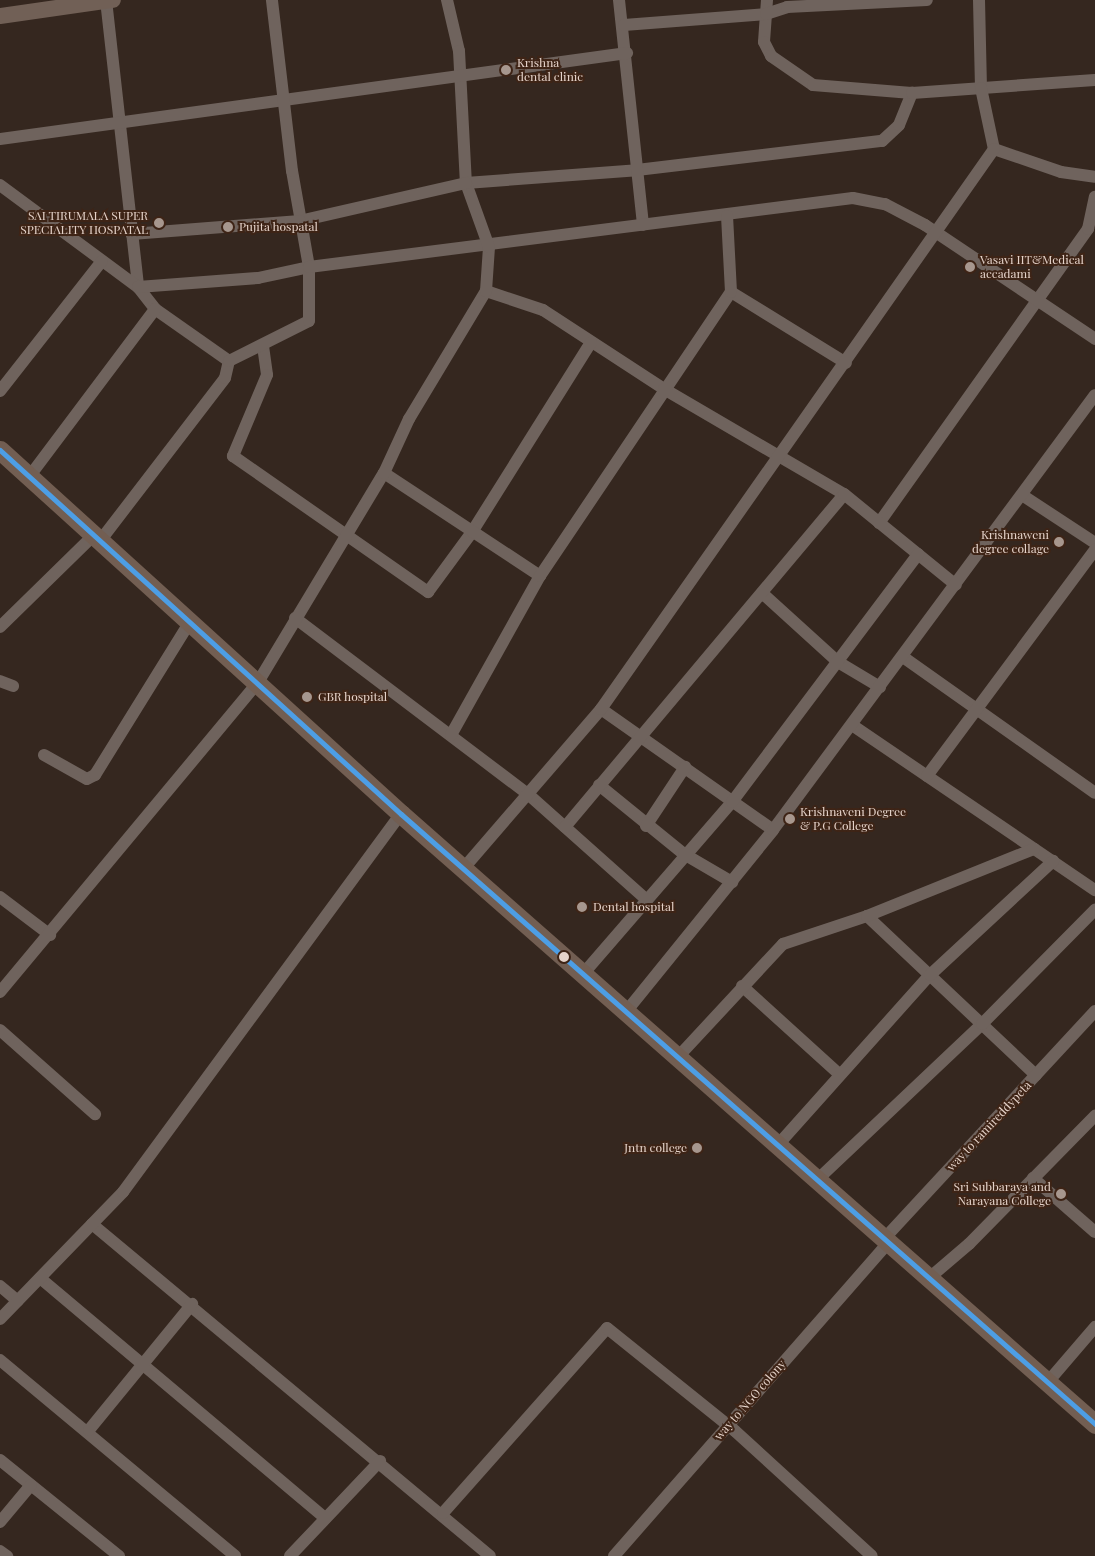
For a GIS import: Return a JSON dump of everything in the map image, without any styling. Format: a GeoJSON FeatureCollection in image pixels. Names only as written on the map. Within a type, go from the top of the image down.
{"type":"FeatureCollection","features":[{"type":"Feature","properties":{"kind":"highway"},"geometry":{"type":"LineString","coordinates":[[0,450],[401,814],[584,974],[625,1013],[776,1147],[1095,1424]]}},
{"type":"Feature","properties":{"kind":"main road"},"geometry":{"type":"LineString","coordinates":[[0,16],[108,0]]}},
{"type":"Feature","properties":{"kind":"street"},"geometry":{"type":"LineString","coordinates":[[108,0],[118,122],[138,287]]}},
{"type":"Feature","properties":{"kind":"street"},"geometry":{"type":"LineString","coordinates":[[0,627],[97,538],[225,378],[229,361],[250,347],[263,346],[309,321],[309,267],[300,221],[272,0]]}},
{"type":"Feature","properties":{"kind":"street"},"geometry":{"type":"LineString","coordinates":[[0,992],[50,935],[257,683],[384,473],[409,419],[486,291],[489,247],[466,183],[459,51],[447,0]]}},
{"type":"Feature","properties":{"kind":"street"},"geometry":{"type":"LineString","coordinates":[[620,0],[627,53],[643,225]]}},
{"type":"Feature","properties":{"kind":"street"},"geometry":{"type":"LineString","coordinates":[[767,0],[764,42],[771,56],[813,85],[912,93],[1095,80]]}},
{"type":"Feature","properties":{"kind":"street"},"geometry":{"type":"LineString","coordinates":[[624,26],[766,14],[787,6],[927,0]]}},
{"type":"Feature","properties":{"kind":"street"},"geometry":{"type":"LineString","coordinates":[[463,869],[529,795],[601,709],[783,455],[994,149],[981,88],[979,0]]}},
{"type":"Feature","properties":{"kind":"street"},"geometry":{"type":"LineString","coordinates":[[0,139],[284,98],[627,53]]}},
{"type":"Feature","properties":{"kind":"street"},"geometry":{"type":"LineString","coordinates":[[132,234],[300,221],[466,183],[637,170],[882,141],[899,125],[912,93]]}},
{"type":"Feature","properties":{"kind":"street"},"geometry":{"type":"LineString","coordinates":[[994,149],[1061,172],[1095,177]]}},
{"type":"Feature","properties":{"kind":"street"},"geometry":{"type":"LineString","coordinates":[[0,185],[138,287],[155,309],[229,361]]}},
{"type":"Feature","properties":{"kind":"street"},"geometry":{"type":"LineString","coordinates":[[880,523],[1040,301],[1088,229],[1095,197]]}},
{"type":"Feature","properties":{"kind":"street"},"geometry":{"type":"LineString","coordinates":[[138,287],[258,278],[309,267],[489,247],[853,198],[885,204],[936,232],[1095,339]]}},
{"type":"Feature","properties":{"kind":"street"},"geometry":{"type":"LineString","coordinates":[[451,735],[540,576],[664,389],[732,292],[727,216]]}},
{"type":"Feature","properties":{"kind":"street"},"geometry":{"type":"LineString","coordinates":[[0,391],[102,261]]}},
{"type":"Feature","properties":{"kind":"street"},"geometry":{"type":"LineString","coordinates":[[486,291],[543,310],[664,389],[783,455],[844,494],[956,585]]}},
{"type":"Feature","properties":{"kind":"street"},"geometry":{"type":"LineString","coordinates":[[732,292],[846,363]]}},
{"type":"Feature","properties":{"kind":"street"},"geometry":{"type":"LineString","coordinates":[[29,476],[155,309]]}},
{"type":"Feature","properties":{"kind":"street"},"geometry":{"type":"LineString","coordinates":[[263,346],[267,375],[233,456],[428,592],[472,532],[591,342]]}},
{"type":"Feature","properties":{"kind":"street"},"geometry":{"type":"LineString","coordinates":[[625,1013],[773,830],[903,657],[1095,395]]}},
{"type":"Feature","properties":{"kind":"street"},"geometry":{"type":"LineString","coordinates":[[384,473],[540,576]]}},
{"type":"Feature","properties":{"kind":"street"},"geometry":{"type":"LineString","coordinates":[[565,827],[640,735],[844,494]]}},
{"type":"Feature","properties":{"kind":"street"},"geometry":{"type":"LineString","coordinates":[[1022,495],[1095,543]]}},
{"type":"Feature","properties":{"kind":"street"},"geometry":{"type":"LineString","coordinates":[[927,776],[1095,550]]}},
{"type":"Feature","properties":{"kind":"street"},"geometry":{"type":"LineString","coordinates":[[584,974],[648,900],[684,854],[732,802],[918,554]]}},
{"type":"Feature","properties":{"kind":"street"},"geometry":{"type":"LineString","coordinates":[[762,593],[838,662],[880,687]]}},
{"type":"Feature","properties":{"kind":"street"},"geometry":{"type":"LineString","coordinates":[[295,618],[529,795],[648,900]]}},
{"type":"Feature","properties":{"kind":"street"},"geometry":{"type":"LineString","coordinates":[[44,756],[87,778],[95,775],[190,622]]}},
{"type":"Feature","properties":{"kind":"street"},"geometry":{"type":"LineString","coordinates":[[903,657],[1095,793]]}},
{"type":"Feature","properties":{"kind":"street"},"geometry":{"type":"LineString","coordinates":[[0,681],[14,686]]}},
{"type":"Feature","properties":{"kind":"street"},"geometry":{"type":"LineString","coordinates":[[601,709],[773,830]]}},
{"type":"Feature","properties":{"kind":"street"},"geometry":{"type":"LineString","coordinates":[[852,725],[1095,890]]}},
{"type":"Feature","properties":{"kind":"street"},"geometry":{"type":"LineString","coordinates":[[646,826],[685,767]]}},
{"type":"Feature","properties":{"kind":"street"},"geometry":{"type":"LineString","coordinates":[[599,785],[646,826],[684,854],[732,882]]}},
{"type":"Feature","properties":{"kind":"street"},"geometry":{"type":"LineString","coordinates":[[0,1319],[123,1192],[401,814]]}},
{"type":"Feature","properties":{"kind":"street"},"geometry":{"type":"LineString","coordinates":[[677,1058],[783,944],[867,916],[1034,849]]}},
{"type":"Feature","properties":{"kind":"street"},"geometry":{"type":"LineString","coordinates":[[776,1147],[930,975],[1053,861]]}},
{"type":"Feature","properties":{"kind":"street"},"geometry":{"type":"LineString","coordinates":[[0,896],[50,935]]}},
{"type":"Feature","properties":{"kind":"street"},"geometry":{"type":"LineString","coordinates":[[816,1181],[982,1024],[1095,910]]}},
{"type":"Feature","properties":{"kind":"street"},"geometry":{"type":"LineString","coordinates":[[867,916],[1036,1075]]}},
{"type":"Feature","properties":{"kind":"street"},"geometry":{"type":"LineString","coordinates":[[742,986],[840,1075]]}},
{"type":"Feature","properties":{"kind":"street","name":"way to ramireddypeta"},"geometry":{"type":"LineString","coordinates":[[885,1242],[1095,1011]]}},
{"type":"Feature","properties":{"kind":"street"},"geometry":{"type":"LineString","coordinates":[[0,1030],[95,1114]]}},
{"type":"Feature","properties":{"kind":"street"},"geometry":{"type":"LineString","coordinates":[[928,1279],[969,1244],[1095,1116]]}},
{"type":"Feature","properties":{"kind":"street"},"geometry":{"type":"LineString","coordinates":[[1033,1178],[1095,1232]]}},
{"type":"Feature","properties":{"kind":"street"},"geometry":{"type":"LineString","coordinates":[[92,1224],[192,1304],[443,1513],[490,1556]]}},
{"type":"Feature","properties":{"kind":"street","name":"way to NGO colony"},"geometry":{"type":"LineString","coordinates":[[614,1556],[885,1242]]}},
{"type":"Feature","properties":{"kind":"street"},"geometry":{"type":"LineString","coordinates":[[40,1278],[142,1366],[325,1518]]}},
{"type":"Feature","properties":{"kind":"street"},"geometry":{"type":"LineString","coordinates":[[0,1286],[18,1301]]}},
{"type":"Feature","properties":{"kind":"street"},"geometry":{"type":"LineString","coordinates":[[89,1430],[192,1304]]}},
{"type":"Feature","properties":{"kind":"street"},"geometry":{"type":"LineString","coordinates":[[1047,1383],[1095,1327]]}},
{"type":"Feature","properties":{"kind":"street"},"geometry":{"type":"LineString","coordinates":[[443,1513],[608,1328],[728,1426],[872,1556]]}},
{"type":"Feature","properties":{"kind":"street"},"geometry":{"type":"LineString","coordinates":[[0,1360],[89,1430],[235,1556]]}},
{"type":"Feature","properties":{"kind":"street"},"geometry":{"type":"LineString","coordinates":[[0,1460],[119,1556]]}},
{"type":"Feature","properties":{"kind":"street"},"geometry":{"type":"LineString","coordinates":[[290,1556],[380,1461]]}},
{"type":"Feature","properties":{"kind":"street"},"geometry":{"type":"LineString","coordinates":[[0,1522],[31,1486]]}},
{"type":"Feature","properties":{"kind":"street"},"geometry":{"type":"LineString","coordinates":[[0,1551],[6,1556]]}},
{"type":"Feature","properties":{"kind":"transit line"},"geometry":{"type":"LineString","coordinates":[[0,450],[401,814],[1095,1424]]}},
{"type":"Feature","properties":{"kind":"place","name":"Krishna dental clinic"},"geometry":{"type":"Point","coordinates":[506,70]}},
{"type":"Feature","properties":{"kind":"place","name":"SAI TIRUMALA SUPER SPECIALITY HOSPATAL"},"geometry":{"type":"Point","coordinates":[159,223]}},
{"type":"Feature","properties":{"kind":"place","name":"Pujita hospatal"},"geometry":{"type":"Point","coordinates":[228,227]}},
{"type":"Feature","properties":{"kind":"place","name":"Vasavi IIT&Medical accadami"},"geometry":{"type":"Point","coordinates":[970,267]}},
{"type":"Feature","properties":{"kind":"place","name":"Krishnaweni degree collage"},"geometry":{"type":"Point","coordinates":[1059,542]}},
{"type":"Feature","properties":{"kind":"place","name":"GBR hospital"},"geometry":{"type":"Point","coordinates":[307,697]}},
{"type":"Feature","properties":{"kind":"place","name":"Krishnaveni Degree & P.G College"},"geometry":{"type":"Point","coordinates":[790,819]}},
{"type":"Feature","properties":{"kind":"place","name":"Dental hospital"},"geometry":{"type":"Point","coordinates":[582,907]}},
{"type":"Feature","properties":{"kind":"place","name":"Jntn college"},"geometry":{"type":"Point","coordinates":[697,1148]}},
{"type":"Feature","properties":{"kind":"place","name":"Sri Subbaraya and Narayana College"},"geometry":{"type":"Point","coordinates":[1061,1194]}}]}
